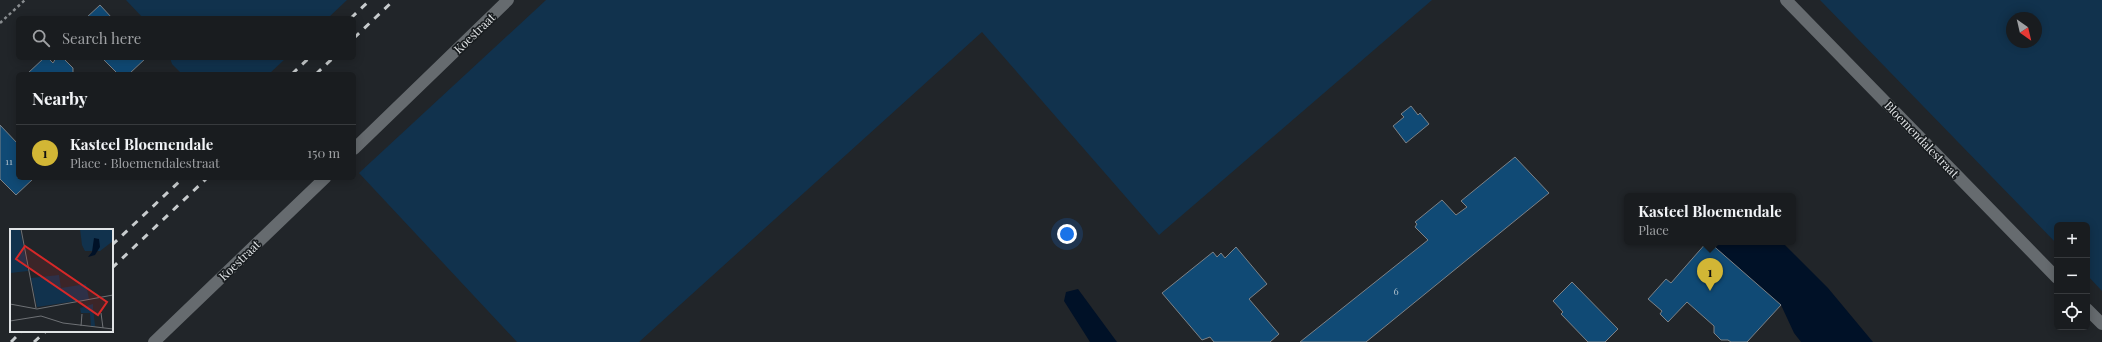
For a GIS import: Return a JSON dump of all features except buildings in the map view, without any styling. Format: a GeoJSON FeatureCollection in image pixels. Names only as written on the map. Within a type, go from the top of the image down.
{"type":"FeatureCollection","features":[{"type":"Feature","properties":{"kind":"street","name":"Koestraat"},"geometry":{"type":"LineString","coordinates":[[356,147],[508,0]]}},
{"type":"Feature","properties":{"kind":"street","name":"Bloemendalestraat"},"geometry":{"type":"LineString","coordinates":[[1786,0],[2054,275]]}},
{"type":"Feature","properties":{"kind":"street","name":"Koestraat"},"geometry":{"type":"LineString","coordinates":[[154,342],[323,180]]}},
{"type":"Feature","properties":{"kind":"street"},"geometry":{"type":"LineString","coordinates":[[2090,312],[2102,324]]}},
{"type":"Feature","properties":{"kind":"path"},"geometry":{"type":"LineString","coordinates":[[0,23],[25,0]]}},
{"type":"Feature","properties":{"kind":"shaded area"},"geometry":{"type":"Polygon","coordinates":[[[126,0],[347,0],[330,16],[141,16],[126,0]]]}},
{"type":"Feature","properties":{"kind":"shaded area"},"geometry":{"type":"Polygon","coordinates":[[[546,0],[1432,0],[1159,235],[982,32],[639,342],[517,342],[359,173],[546,0]]]}},
{"type":"Feature","properties":{"kind":"shaded area"},"geometry":{"type":"Polygon","coordinates":[[[1820,0],[2102,0],[2102,291],[2090,278],[2090,222],[2054,222],[2054,241],[1820,0]]]}},
{"type":"Feature","properties":{"kind":"shaded area"},"geometry":{"type":"Polygon","coordinates":[[[171,60],[284,60],[271,72],[180,72],[172,64],[171,60]]]}},
{"type":"Feature","properties":{"kind":"shaded area"},"geometry":{"type":"Polygon","coordinates":[[[1712,245],[1785,245],[1828,288],[1873,342],[1801,342],[1794,333],[1781,305],[1712,245]]]}},
{"type":"Feature","properties":{"kind":"shaded area"},"geometry":{"type":"Polygon","coordinates":[[[1078,289],[1117,342],[1090,342],[1064,301],[1066,292],[1078,289]]]}},
{"type":"Feature","properties":{"kind":"railway"},"geometry":{"type":"LineString","coordinates":[[353,16],[370,0]]}},
{"type":"Feature","properties":{"kind":"railway"},"geometry":{"type":"LineString","coordinates":[[356,36],[394,0]]}},
{"type":"Feature","properties":{"kind":"railway"},"geometry":{"type":"LineString","coordinates":[[294,72],[307,60]]}},
{"type":"Feature","properties":{"kind":"railway"},"geometry":{"type":"LineString","coordinates":[[318,72],[331,60]]}},
{"type":"Feature","properties":{"kind":"railway"},"geometry":{"type":"LineString","coordinates":[[113,244],[181,180]]}},
{"type":"Feature","properties":{"kind":"railway"},"geometry":{"type":"LineString","coordinates":[[113,267],[205,180]]}},
{"type":"Feature","properties":{"kind":"railway"},"geometry":{"type":"LineString","coordinates":[[11,342],[21,332]]}},
{"type":"Feature","properties":{"kind":"railway"},"geometry":{"type":"LineString","coordinates":[[34,342],[45,332]]}},
{"type":"Feature","properties":{"kind":"place","name":"Kasteel Bloemendale"},"geometry":{"type":"Point","coordinates":[1710,291]}}]}
